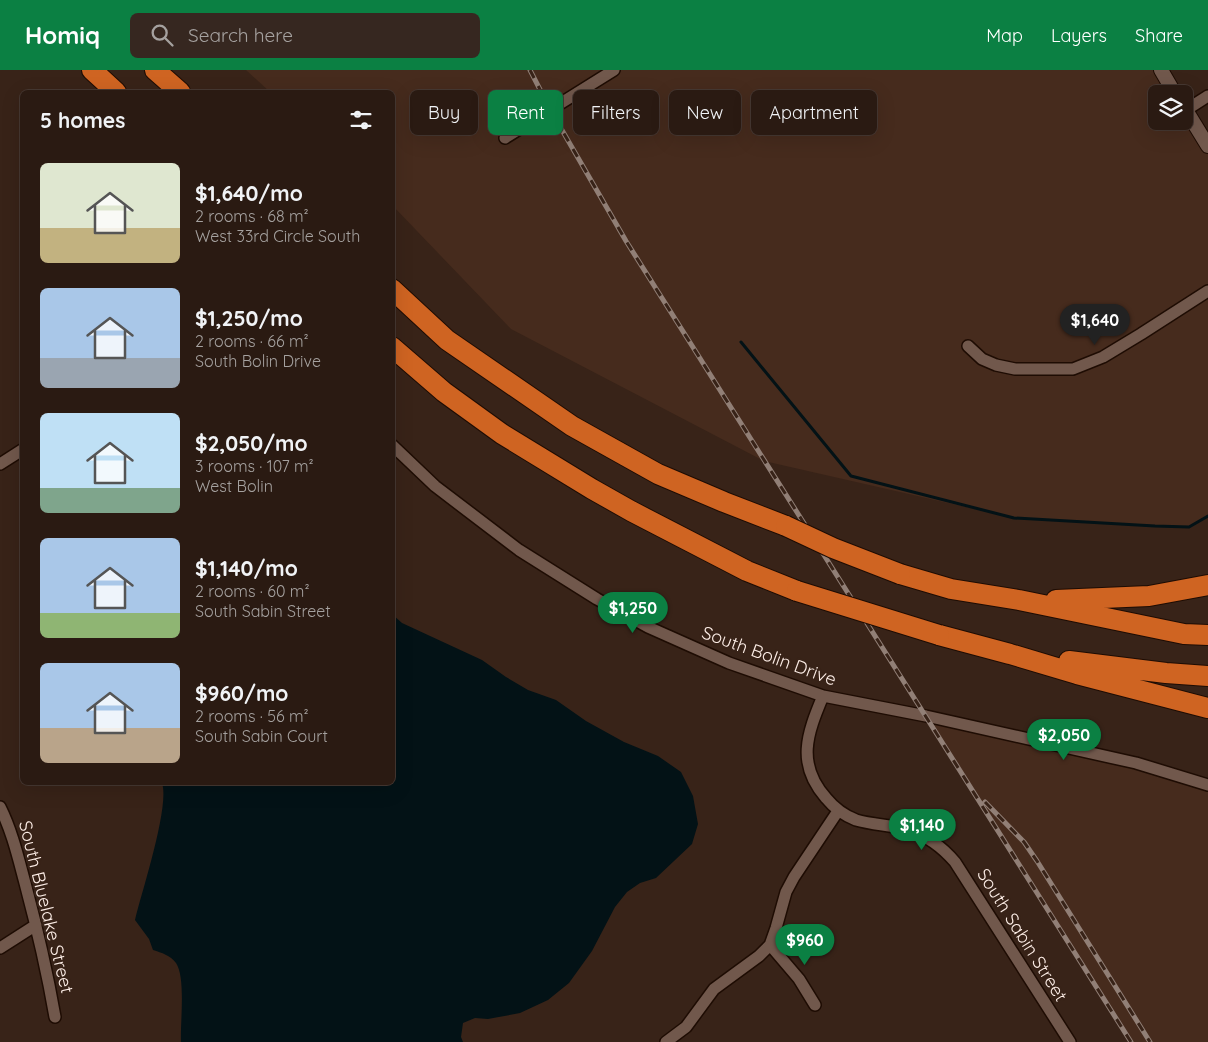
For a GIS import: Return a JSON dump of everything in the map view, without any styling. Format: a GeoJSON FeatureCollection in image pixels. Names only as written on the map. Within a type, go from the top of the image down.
{"type":"FeatureCollection","features":[{"type":"Feature","properties":{"kind":"highway"},"geometry":{"type":"LineString","coordinates":[[92,70],[114,90]]}},
{"type":"Feature","properties":{"kind":"highway"},"geometry":{"type":"LineString","coordinates":[[155,70],[178,90]]}},
{"type":"Feature","properties":{"kind":"highway"},"geometry":{"type":"LineString","coordinates":[[395,292],[447,340],[572,426],[658,474],[724,502],[900,574],[951,589],[1019,600],[1184,634],[1208,636]]}},
{"type":"Feature","properties":{"kind":"highway"},"geometry":{"type":"LineString","coordinates":[[395,350],[444,392],[502,434],[631,511],[747,571],[797,591],[939,635],[1208,708]]}},
{"type":"Feature","properties":{"kind":"highway"},"geometry":{"type":"LineString","coordinates":[[1019,600],[1106,599],[1149,596],[1208,585]]}},
{"type":"Feature","properties":{"kind":"highway"},"geometry":{"type":"LineString","coordinates":[[1010,654],[1166,673],[1208,676]]}},
{"type":"Feature","properties":{"kind":"street"},"geometry":{"type":"LineString","coordinates":[[506,138],[614,70]]}},
{"type":"Feature","properties":{"kind":"street"},"geometry":{"type":"LineString","coordinates":[[1160,70],[1169,85]]}},
{"type":"Feature","properties":{"kind":"street"},"geometry":{"type":"LineString","coordinates":[[1193,104],[1208,96]]}},
{"type":"Feature","properties":{"kind":"street"},"geometry":{"type":"LineString","coordinates":[[1193,122],[1208,146]]}},
{"type":"Feature","properties":{"kind":"street"},"geometry":{"type":"LineString","coordinates":[[968,346],[982,359],[1015,369],[1072,368],[1103,357],[1208,290]]}},
{"type":"Feature","properties":{"kind":"street","name":"South Bolin Drive"},"geometry":{"type":"LineString","coordinates":[[395,449],[436,486],[519,550],[597,599],[648,627],[729,663],[823,696],[926,716],[1136,763],[1208,785]]}},
{"type":"Feature","properties":{"kind":"street"},"geometry":{"type":"LineString","coordinates":[[0,464],[20,451]]}},
{"type":"Feature","properties":{"kind":"street","name":"South Sabin Street"},"geometry":{"type":"LineString","coordinates":[[823,696],[808,734],[806,751],[813,781],[838,812],[856,820],[909,830],[934,842],[946,851],[1070,1042]]}},
{"type":"Feature","properties":{"kind":"street","name":"South Bluelake Street"},"geometry":{"type":"LineString","coordinates":[[0,807],[16,851],[43,949],[55,1017]]}},
{"type":"Feature","properties":{"kind":"street"},"geometry":{"type":"LineString","coordinates":[[666,1042],[686,1027],[714,989],[759,956],[770,945],[786,892],[838,812]]}},
{"type":"Feature","properties":{"kind":"street"},"geometry":{"type":"LineString","coordinates":[[0,948],[36,924]]}},
{"type":"Feature","properties":{"kind":"street"},"geometry":{"type":"LineString","coordinates":[[770,945],[799,979],[815,1005]]}},
{"type":"Feature","properties":{"kind":"shaded area"},"geometry":{"type":"Polygon","coordinates":[[[246,70],[1163,70],[1172,85],[1148,85],[1148,130],[1193,130],[1193,118],[1208,142],[1208,515],[1189,527],[1014,518],[764,461],[511,329],[395,208],[395,90],[268,90],[246,70]]]}},
{"type":"Feature","properties":{"kind":"shaded area"},"geometry":{"type":"Polygon","coordinates":[[[395,617],[402,623],[482,660],[528,690],[556,700],[586,721],[624,742],[658,756],[681,772],[693,796],[698,824],[692,844],[656,878],[640,883],[627,892],[615,907],[592,951],[569,983],[548,1000],[520,1013],[488,1019],[475,1018],[463,1023],[461,1037],[463,1042],[181,1042],[182,990],[179,970],[171,958],[153,950],[149,939],[135,920],[159,829],[162,785],[395,785],[395,617]]]}},
{"type":"Feature","properties":{"kind":"shaded area"},"geometry":{"type":"Polygon","coordinates":[[[921,708],[1208,789],[1208,1042],[1131,1042],[921,708]]]}},
{"type":"Feature","properties":{"kind":"waterway"},"geometry":{"type":"LineString","coordinates":[[741,342],[851,476],[1014,518],[1189,527],[1208,516]]}},
{"type":"Feature","properties":{"kind":"railway"},"geometry":{"type":"LineString","coordinates":[[530,70],[551,111],[626,241],[1131,1042]]}},
{"type":"Feature","properties":{"kind":"railway"},"geometry":{"type":"LineString","coordinates":[[985,802],[1024,842],[1150,1042]]}}]}
